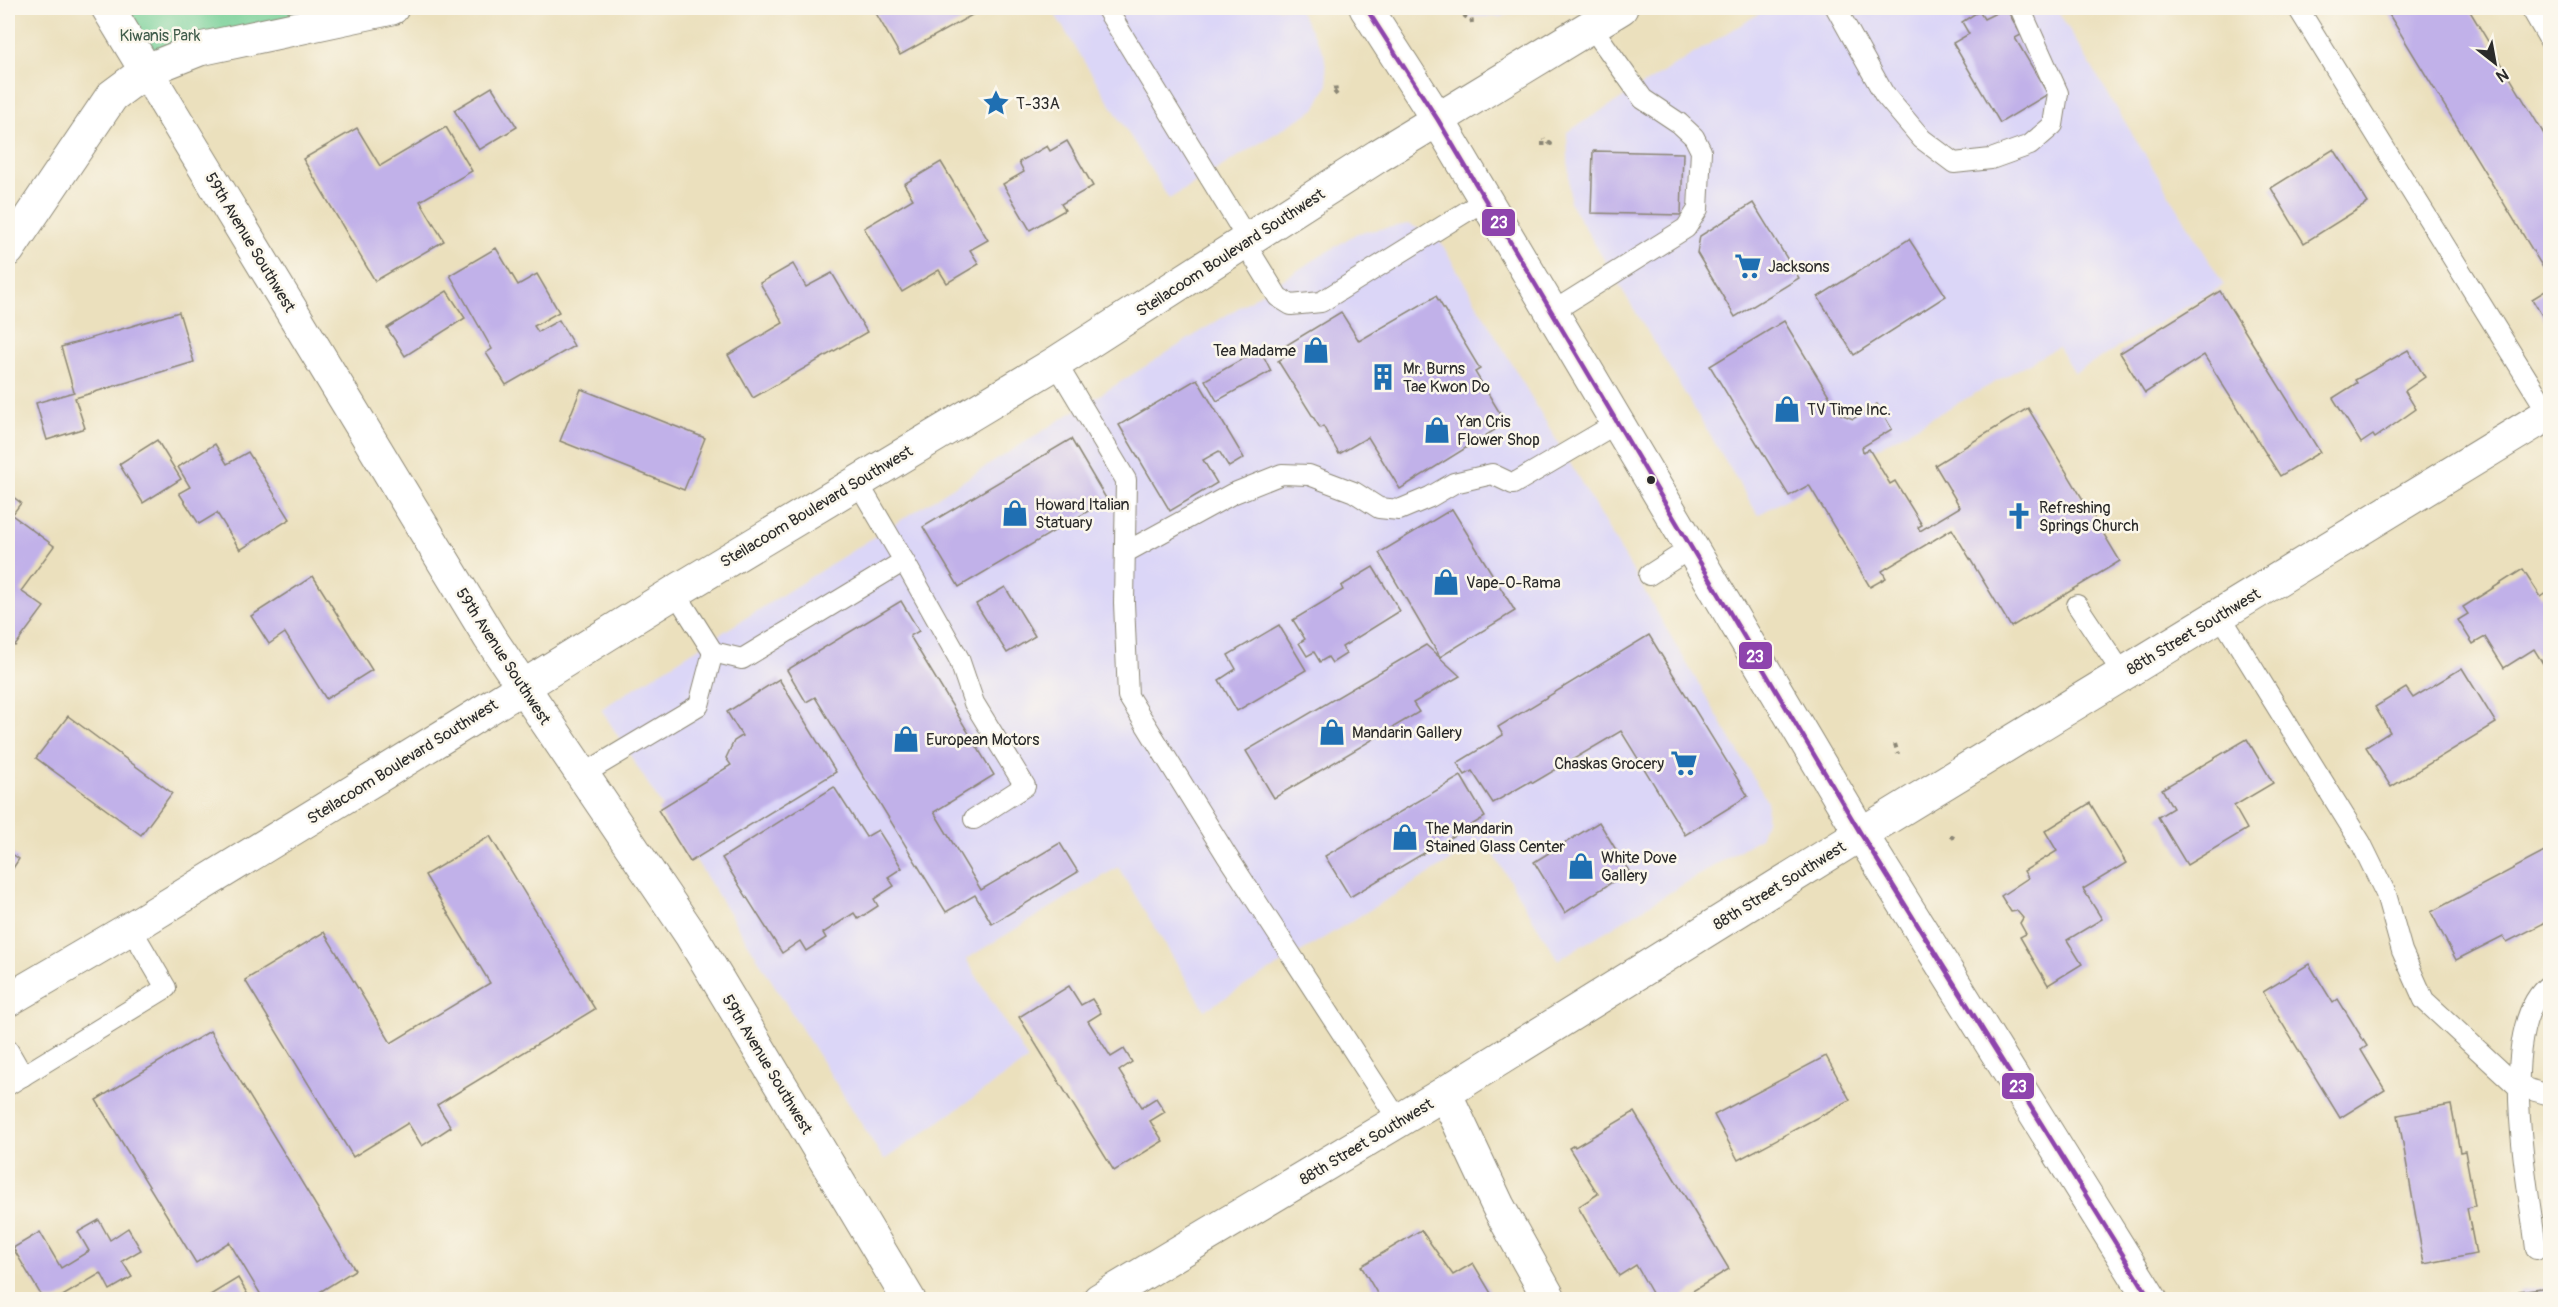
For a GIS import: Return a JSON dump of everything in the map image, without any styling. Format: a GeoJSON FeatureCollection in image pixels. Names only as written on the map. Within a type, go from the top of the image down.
{"type":"FeatureCollection","features":[{"type":"Feature","properties":{"kind":"street","name":"59th Avenue Southwest"},"geometry":{"type":"LineString","coordinates":[[108,8],[522,687],[691,935],[909,1299]]}},
{"type":"Feature","properties":{"kind":"street"},"geometry":{"type":"LineString","coordinates":[[8,250],[112,96],[147,70],[200,49],[392,8]]}},
{"type":"Feature","properties":{"kind":"street"},"geometry":{"type":"LineString","coordinates":[[1366,8],[1438,120],[1861,834],[2151,1299]]}},
{"type":"Feature","properties":{"kind":"street","name":"Steilacoom Boulevard Southwest"},"geometry":{"type":"LineString","coordinates":[[8,1000],[131,928],[675,591],[1056,363],[1438,120],[1621,8]]}},
{"type":"Feature","properties":{"kind":"street","name":"88th Street Southwest"},"geometry":{"type":"LineString","coordinates":[[1110,1297],[1445,1093],[1861,834],[2550,414]]}},
{"type":"Feature","properties":{"kind":"street"},"geometry":{"type":"LineString","coordinates":[[1445,1093],[1498,1206],[1550,1299]]}},
{"type":"Feature","properties":{"kind":"lane"},"geometry":{"type":"LineString","coordinates":[[1106,8],[1278,297],[1291,305],[1321,302],[1485,200]]}},
{"type":"Feature","properties":{"kind":"lane"},"geometry":{"type":"LineString","coordinates":[[1836,8],[1884,94],[1922,139],[1954,163],[1991,159],[2030,145],[2053,125],[2058,93],[2020,8]]}},
{"type":"Feature","properties":{"kind":"lane"},"geometry":{"type":"LineString","coordinates":[[2298,8],[2550,414]]}},
{"type":"Feature","properties":{"kind":"lane"},"geometry":{"type":"LineString","coordinates":[[2531,8],[2550,41]]}},
{"type":"Feature","properties":{"kind":"lane"},"geometry":{"type":"LineString","coordinates":[[1552,312],[1686,228],[1698,210],[1701,151],[1694,137],[1679,123],[1643,99],[1591,26]]}},
{"type":"Feature","properties":{"kind":"lane"},"geometry":{"type":"LineString","coordinates":[[1056,363],[1126,480],[1128,696],[1227,856],[1399,1121]]}},
{"type":"Feature","properties":{"kind":"lane"},"geometry":{"type":"LineString","coordinates":[[1126,552],[1232,494],[1282,474],[1310,475],[1354,492],[1379,508],[1400,510],[1454,483],[1482,476],[1492,474],[1513,484],[1617,423]]}},
{"type":"Feature","properties":{"kind":"lane"},"geometry":{"type":"LineString","coordinates":[[857,481],[959,658],[974,704],[1025,786],[974,819]]}},
{"type":"Feature","properties":{"kind":"lane"},"geometry":{"type":"LineString","coordinates":[[1649,575],[1691,548]]}},
{"type":"Feature","properties":{"kind":"lane"},"geometry":{"type":"LineString","coordinates":[[675,591],[713,652],[742,659],[904,561]]}},
{"type":"Feature","properties":{"kind":"lane"},"geometry":{"type":"LineString","coordinates":[[2077,605],[2123,674]]}},
{"type":"Feature","properties":{"kind":"lane"},"geometry":{"type":"LineString","coordinates":[[2220,615],[2361,843],[2386,894],[2402,951],[2424,1000],[2517,1086],[2550,1095]]}},
{"type":"Feature","properties":{"kind":"lane"},"geometry":{"type":"LineString","coordinates":[[582,775],[699,705],[713,652]]}},
{"type":"Feature","properties":{"kind":"lane"},"geometry":{"type":"LineString","coordinates":[[8,1050],[15,1081],[166,988],[131,928]]}},
{"type":"Feature","properties":{"kind":"lane"},"geometry":{"type":"LineString","coordinates":[[2536,1249],[2517,1086],[2520,1039],[2541,991],[2550,984]]}},
{"type":"Feature","properties":{"kind":"path"},"geometry":{"type":"LineString","coordinates":[[1464,18],[1470,11],[1472,23]]}},
{"type":"Feature","properties":{"kind":"path"},"geometry":{"type":"LineString","coordinates":[[1337,95],[1332,88],[1340,88]]}},
{"type":"Feature","properties":{"kind":"path"},"geometry":{"type":"LineString","coordinates":[[1895,744],[1898,754]]}},
{"type":"Feature","properties":{"kind":"path"},"geometry":{"type":"LineString","coordinates":[[1950,836],[1956,839]]}},
{"type":"Feature","properties":{"kind":"shaded area"},"geometry":{"type":"Polygon","coordinates":[[[1051,8],[1298,8],[1324,53],[1328,84],[1315,109],[1169,199],[1051,8]]]}},
{"type":"Feature","properties":{"kind":"shaded area"},"geometry":{"type":"Polygon","coordinates":[[[1458,8],[1519,8],[1502,17],[1469,17],[1458,8]]]}},
{"type":"Feature","properties":{"kind":"shaded area"},"geometry":{"type":"Polygon","coordinates":[[[1768,8],[2056,8],[2224,285],[2074,373],[2058,347],[1758,515],[1570,203],[1567,132],[1768,8]]]}},
{"type":"Feature","properties":{"kind":"shaded area"},"geometry":{"type":"Polygon","coordinates":[[[1409,224],[1439,239],[1767,801],[1766,820],[1760,838],[1558,960],[1485,840],[1205,1010],[1118,867],[966,959],[1028,1060],[884,1160],[601,709],[1357,233],[1409,224]]]}},
{"type":"Feature","properties":{"kind":"green space","name":"Kiwanis Park"},"geometry":{"type":"Polygon","coordinates":[[[108,8],[392,8],[147,70],[108,8]]]}},
{"type":"Feature","properties":{"kind":"building"},"geometry":{"type":"Polygon","coordinates":[[[873,8],[971,8],[974,14],[900,55],[873,8]]]}},
{"type":"Feature","properties":{"kind":"building"},"geometry":{"type":"Polygon","coordinates":[[[2006,8],[2021,35],[2015,38],[2048,94],[2000,123],[1953,43],[1969,34],[1962,22],[1979,11],[1984,19],[2006,8]]]}},
{"type":"Feature","properties":{"kind":"building"},"geometry":{"type":"Polygon","coordinates":[[[2385,8],[2468,8],[2550,144],[2550,279],[2385,8]]]}},
{"type":"Feature","properties":{"kind":"building"},"geometry":{"type":"Polygon","coordinates":[[[492,87],[517,127],[479,150],[454,110],[492,87]]]}},
{"type":"Feature","properties":{"kind":"building"},"geometry":{"type":"Polygon","coordinates":[[[446,127],[472,171],[420,201],[444,241],[375,281],[303,159],[357,128],[380,166],[446,127]]]}},
{"type":"Feature","properties":{"kind":"building"},"geometry":{"type":"Polygon","coordinates":[[[1067,141],[1093,186],[1061,204],[1065,210],[1030,230],[1003,184],[1024,172],[1019,162],[1047,146],[1050,151],[1067,141]]]}},
{"type":"Feature","properties":{"kind":"building"},"geometry":{"type":"Polygon","coordinates":[[[2334,149],[2368,203],[2304,243],[2271,188],[2334,149]]]}},
{"type":"Feature","properties":{"kind":"building"},"geometry":{"type":"Polygon","coordinates":[[[1593,151],[1683,153],[1681,215],[1591,213],[1593,151]]]}},
{"type":"Feature","properties":{"kind":"building"},"geometry":{"type":"Polygon","coordinates":[[[941,162],[988,240],[970,250],[979,264],[947,283],[939,270],[902,292],[864,228],[913,199],[904,184],[941,162]]]}},
{"type":"Feature","properties":{"kind":"building","name":"Jacksons"},"geometry":{"type":"Polygon","coordinates":[[[1753,203],[1799,278],[1735,317],[1697,253],[1700,236],[1753,203]]]}},
{"type":"Feature","properties":{"kind":"building"},"geometry":{"type":"Polygon","coordinates":[[[1909,239],[1946,296],[1854,355],[1818,297],[1909,239]]]}},
{"type":"Feature","properties":{"kind":"building"},"geometry":{"type":"Polygon","coordinates":[[[496,248],[518,285],[537,274],[559,312],[534,326],[538,332],[559,320],[574,346],[506,385],[486,353],[492,349],[450,275],[496,248]]]}},
{"type":"Feature","properties":{"kind":"building"},"geometry":{"type":"Polygon","coordinates":[[[793,264],[806,287],[832,273],[867,332],[753,398],[728,355],[783,323],[760,283],[793,264]]]}},
{"type":"Feature","properties":{"kind":"building"},"geometry":{"type":"Polygon","coordinates":[[[2550,288],[2550,329],[2532,299],[2550,288]]]}},
{"type":"Feature","properties":{"kind":"building"},"geometry":{"type":"Polygon","coordinates":[[[447,291],[465,318],[405,356],[387,328],[447,291]]]}},
{"type":"Feature","properties":{"kind":"building"},"geometry":{"type":"Polygon","coordinates":[[[2220,291],[2320,452],[2280,476],[2204,355],[2145,393],[2120,353],[2220,291]]]}},
{"type":"Feature","properties":{"kind":"building"},"geometry":{"type":"Polygon","coordinates":[[[1436,296],[1480,369],[1475,372],[1506,423],[1400,489],[1368,437],[1339,454],[1323,426],[1320,428],[1278,361],[1290,354],[1285,346],[1341,312],[1359,341],[1436,296]]]}},
{"type":"Feature","properties":{"kind":"building"},"geometry":{"type":"Polygon","coordinates":[[[179,312],[194,362],[75,398],[85,428],[47,440],[36,403],[74,392],[61,347],[179,312]]]}},
{"type":"Feature","properties":{"kind":"building","name":"Refreshing Springs Church"},"geometry":{"type":"Polygon","coordinates":[[[1784,321],[1840,414],[1853,419],[1877,404],[1892,429],[1862,447],[1863,452],[1869,449],[1890,484],[1895,481],[1922,525],[1918,527],[1920,531],[1960,507],[1935,465],[2028,408],[2120,561],[2011,627],[1952,529],[1882,571],[1886,578],[1870,587],[1809,485],[1789,496],[1710,366],[1784,321]]]}},
{"type":"Feature","properties":{"kind":"building"},"geometry":{"type":"Polygon","coordinates":[[[1260,349],[1271,371],[1217,401],[1205,380],[1260,349]]]}},
{"type":"Feature","properties":{"kind":"building"},"geometry":{"type":"Polygon","coordinates":[[[2408,350],[2425,377],[2405,391],[2416,409],[2375,438],[2373,435],[2361,443],[2333,398],[2357,383],[2355,380],[2408,350]]]}},
{"type":"Feature","properties":{"kind":"building","name":"Howard Italian Statuary"},"geometry":{"type":"Polygon","coordinates":[[[1197,379],[1244,458],[1229,467],[1219,451],[1203,460],[1217,483],[1170,511],[1119,425],[1197,379]]]}},
{"type":"Feature","properties":{"kind":"building"},"geometry":{"type":"Polygon","coordinates":[[[581,389],[705,438],[684,490],[560,441],[581,389]]]}},
{"type":"Feature","properties":{"kind":"building","name":"Howard Italian Statuary"},"geometry":{"type":"Polygon","coordinates":[[[1071,439],[1107,500],[959,587],[923,527],[1071,439]]]}},
{"type":"Feature","properties":{"kind":"building"},"geometry":{"type":"Polygon","coordinates":[[[157,440],[181,479],[143,503],[119,464],[157,440]]]}},
{"type":"Feature","properties":{"kind":"building"},"geometry":{"type":"Polygon","coordinates":[[[215,444],[227,464],[248,452],[290,519],[240,550],[217,513],[199,524],[179,493],[190,487],[178,467],[215,444]]]}},
{"type":"Feature","properties":{"kind":"building"},"geometry":{"type":"Polygon","coordinates":[[[8,493],[21,503],[12,515],[54,546],[21,591],[44,607],[15,646],[8,641],[8,493]]]}},
{"type":"Feature","properties":{"kind":"building","name":"Vape-O-Rama"},"geometry":{"type":"Polygon","coordinates":[[[1452,509],[1515,611],[1440,657],[1379,553],[1452,509]]]}},
{"type":"Feature","properties":{"kind":"building"},"geometry":{"type":"Polygon","coordinates":[[[1373,567],[1400,611],[1342,647],[1346,654],[1332,663],[1328,657],[1320,662],[1314,652],[1307,656],[1299,643],[1305,639],[1293,620],[1343,590],[1341,586],[1373,567]]]}},
{"type":"Feature","properties":{"kind":"building"},"geometry":{"type":"Polygon","coordinates":[[[2523,569],[2541,597],[2550,591],[2550,675],[2534,649],[2504,668],[2485,637],[2473,644],[2458,620],[2468,614],[2463,607],[2523,569]]]}},
{"type":"Feature","properties":{"kind":"building"},"geometry":{"type":"Polygon","coordinates":[[[313,576],[372,670],[326,699],[285,633],[269,644],[251,616],[313,576]]]}},
{"type":"Feature","properties":{"kind":"building"},"geometry":{"type":"Polygon","coordinates":[[[1005,587],[1035,636],[1007,653],[976,604],[1005,587]]]}},
{"type":"Feature","properties":{"kind":"building","name":"European Motors"},"geometry":{"type":"Polygon","coordinates":[[[901,601],[919,631],[910,636],[994,775],[934,812],[981,890],[1060,843],[1078,872],[992,924],[975,895],[946,912],[815,697],[806,702],[787,670],[901,601]]]}},
{"type":"Feature","properties":{"kind":"building"},"geometry":{"type":"Polygon","coordinates":[[[1279,625],[1306,670],[1237,711],[1219,680],[1236,669],[1228,655],[1279,625]]]}},
{"type":"Feature","properties":{"kind":"building"},"geometry":{"type":"Polygon","coordinates":[[[1649,635],[1748,796],[1685,835],[1621,731],[1533,783],[1531,781],[1493,803],[1472,771],[1465,775],[1457,763],[1503,735],[1498,727],[1649,635]]]}},
{"type":"Feature","properties":{"kind":"building","name":"Mandarin Gallery"},"geometry":{"type":"Polygon","coordinates":[[[1426,645],[1460,676],[1413,703],[1419,712],[1274,798],[1246,751],[1426,645]]]}},
{"type":"Feature","properties":{"kind":"building"},"geometry":{"type":"Polygon","coordinates":[[[2462,668],[2496,723],[2391,787],[2366,747],[2390,732],[2375,707],[2406,688],[2413,698],[2462,668]]]}},
{"type":"Feature","properties":{"kind":"building"},"geometry":{"type":"Polygon","coordinates":[[[779,679],[836,772],[690,862],[658,810],[731,765],[726,758],[734,741],[742,736],[727,712],[779,679]]]}},
{"type":"Feature","properties":{"kind":"building"},"geometry":{"type":"Polygon","coordinates":[[[68,716],[172,793],[141,835],[36,758],[68,716]]]}},
{"type":"Feature","properties":{"kind":"building"},"geometry":{"type":"Polygon","coordinates":[[[2247,739],[2273,783],[2234,806],[2247,829],[2187,865],[2158,817],[2173,808],[2162,789],[2247,739]]]}},
{"type":"Feature","properties":{"kind":"building","name":"The Mandarin Stained Glass Center"},"geometry":{"type":"Polygon","coordinates":[[[1461,776],[1485,817],[1350,897],[1325,856],[1461,776]]]}},
{"type":"Feature","properties":{"kind":"building"},"geometry":{"type":"Polygon","coordinates":[[[834,787],[866,837],[878,830],[902,868],[888,877],[894,886],[874,899],[878,906],[858,919],[854,913],[823,933],[826,938],[806,951],[800,941],[782,953],[722,858],[834,787]]]}},
{"type":"Feature","properties":{"kind":"building"},"geometry":{"type":"Polygon","coordinates":[[[2090,803],[2126,863],[2083,889],[2102,919],[2067,940],[2082,964],[2048,985],[2020,937],[2026,934],[2020,923],[2023,918],[2017,911],[2011,912],[2001,896],[2028,878],[2024,871],[2057,851],[2045,831],[2090,803]]]}},
{"type":"Feature","properties":{"kind":"building","name":"White Dove Gallery"},"geometry":{"type":"Polygon","coordinates":[[[1599,822],[1629,871],[1565,913],[1534,862],[1599,822]]]}},
{"type":"Feature","properties":{"kind":"building"},"geometry":{"type":"Polygon","coordinates":[[[490,836],[595,1009],[437,1105],[451,1127],[422,1146],[408,1123],[353,1157],[245,980],[324,932],[391,1043],[490,983],[425,875],[490,836]]]}},
{"type":"Feature","properties":{"kind":"building"},"geometry":{"type":"Polygon","coordinates":[[[2550,849],[2550,920],[2507,942],[2503,936],[2456,960],[2431,912],[2550,849]]]}},
{"type":"Feature","properties":{"kind":"building"},"geometry":{"type":"Polygon","coordinates":[[[8,851],[19,859],[8,876],[8,851]]]}},
{"type":"Feature","properties":{"kind":"building"},"geometry":{"type":"Polygon","coordinates":[[[2309,964],[2333,1003],[2338,999],[2367,1046],[2361,1050],[2385,1090],[2340,1118],[2263,992],[2309,964]]]}},
{"type":"Feature","properties":{"kind":"building"},"geometry":{"type":"Polygon","coordinates":[[[1069,986],[1081,1005],[1092,999],[1101,1013],[1088,1021],[1111,1057],[1124,1049],[1132,1062],[1119,1071],[1142,1107],[1156,1098],[1165,1112],[1150,1121],[1163,1141],[1114,1171],[1019,1017],[1069,986]]]}},
{"type":"Feature","properties":{"kind":"building"},"geometry":{"type":"Polygon","coordinates":[[[210,1031],[355,1270],[307,1300],[264,1300],[229,1242],[196,1263],[96,1100],[210,1031]]]}},
{"type":"Feature","properties":{"kind":"building"},"geometry":{"type":"Polygon","coordinates":[[[1826,1056],[1850,1100],[1738,1160],[1714,1115],[1826,1056]]]}},
{"type":"Feature","properties":{"kind":"building"},"geometry":{"type":"Polygon","coordinates":[[[2451,1105],[2460,1152],[2465,1151],[2475,1206],[2467,1208],[2476,1254],[2424,1264],[2398,1115],[2451,1105]]]}},
{"type":"Feature","properties":{"kind":"building"},"geometry":{"type":"Polygon","coordinates":[[[1634,1112],[1729,1269],[1678,1300],[1656,1300],[1636,1265],[1619,1276],[1578,1207],[1598,1194],[1569,1148],[1574,1145],[1575,1147],[1634,1112]]]}},
{"type":"Feature","properties":{"kind":"building"},"geometry":{"type":"Polygon","coordinates":[[[99,1220],[110,1240],[128,1228],[141,1250],[122,1261],[132,1277],[110,1290],[101,1273],[56,1300],[44,1300],[13,1248],[40,1232],[61,1268],[89,1251],[78,1232],[99,1220]]]}},
{"type":"Feature","properties":{"kind":"building"},"geometry":{"type":"Polygon","coordinates":[[[1421,1230],[1453,1275],[1473,1263],[1495,1300],[1381,1300],[1361,1266],[1421,1230]]]}},
{"type":"Feature","properties":{"kind":"building"},"geometry":{"type":"Polygon","coordinates":[[[238,1278],[251,1300],[202,1300],[238,1278]]]}},
{"type":"Feature","properties":{"kind":"building"},"geometry":{"type":"Polygon","coordinates":[[[2550,1287],[2550,1300],[2512,1300],[2520,1297],[2519,1291],[2550,1287]]]}},
{"type":"Feature","properties":{"kind":"transit line","name":"23"},"geometry":{"type":"LineString","coordinates":[[1366,8],[1438,120],[1861,834],[2151,1300]]}},
{"type":"Feature","properties":{"kind":"place","name":"T-33A"},"geometry":{"type":"Point","coordinates":[996,103]}},
{"type":"Feature","properties":{"kind":"place","name":"Jacksons"},"geometry":{"type":"Point","coordinates":[1748,266]}},
{"type":"Feature","properties":{"kind":"place","name":"Tea Madame"},"geometry":{"type":"Point","coordinates":[1316,350]}},
{"type":"Feature","properties":{"kind":"place","name":"Mr. Burns Tae Kwon Do"},"geometry":{"type":"Point","coordinates":[1383,377]}},
{"type":"Feature","properties":{"kind":"place","name":"TV Time Inc."},"geometry":{"type":"Point","coordinates":[1787,409]}},
{"type":"Feature","properties":{"kind":"place","name":"Yan Cris Flower Shop"},"geometry":{"type":"Point","coordinates":[1437,430]}},
{"type":"Feature","properties":{"kind":"place","name":"Howard Italian Statuary"},"geometry":{"type":"Point","coordinates":[1015,513]}},
{"type":"Feature","properties":{"kind":"place","name":"Refreshing Springs Church"},"geometry":{"type":"Point","coordinates":[2019,516]}},
{"type":"Feature","properties":{"kind":"place","name":"Vape-O-Rama"},"geometry":{"type":"Point","coordinates":[1446,582]}},
{"type":"Feature","properties":{"kind":"place","name":"Mandarin Gallery"},"geometry":{"type":"Point","coordinates":[1332,732]}},
{"type":"Feature","properties":{"kind":"place","name":"European Motors"},"geometry":{"type":"Point","coordinates":[906,739]}},
{"type":"Feature","properties":{"kind":"place","name":"Chaskas Grocery"},"geometry":{"type":"Point","coordinates":[1684,763]}},
{"type":"Feature","properties":{"kind":"place","name":"The Mandarin Stained Glass Center"},"geometry":{"type":"Point","coordinates":[1405,837]}},
{"type":"Feature","properties":{"kind":"place","name":"White Dove Gallery"},"geometry":{"type":"Point","coordinates":[1581,866]}}]}
